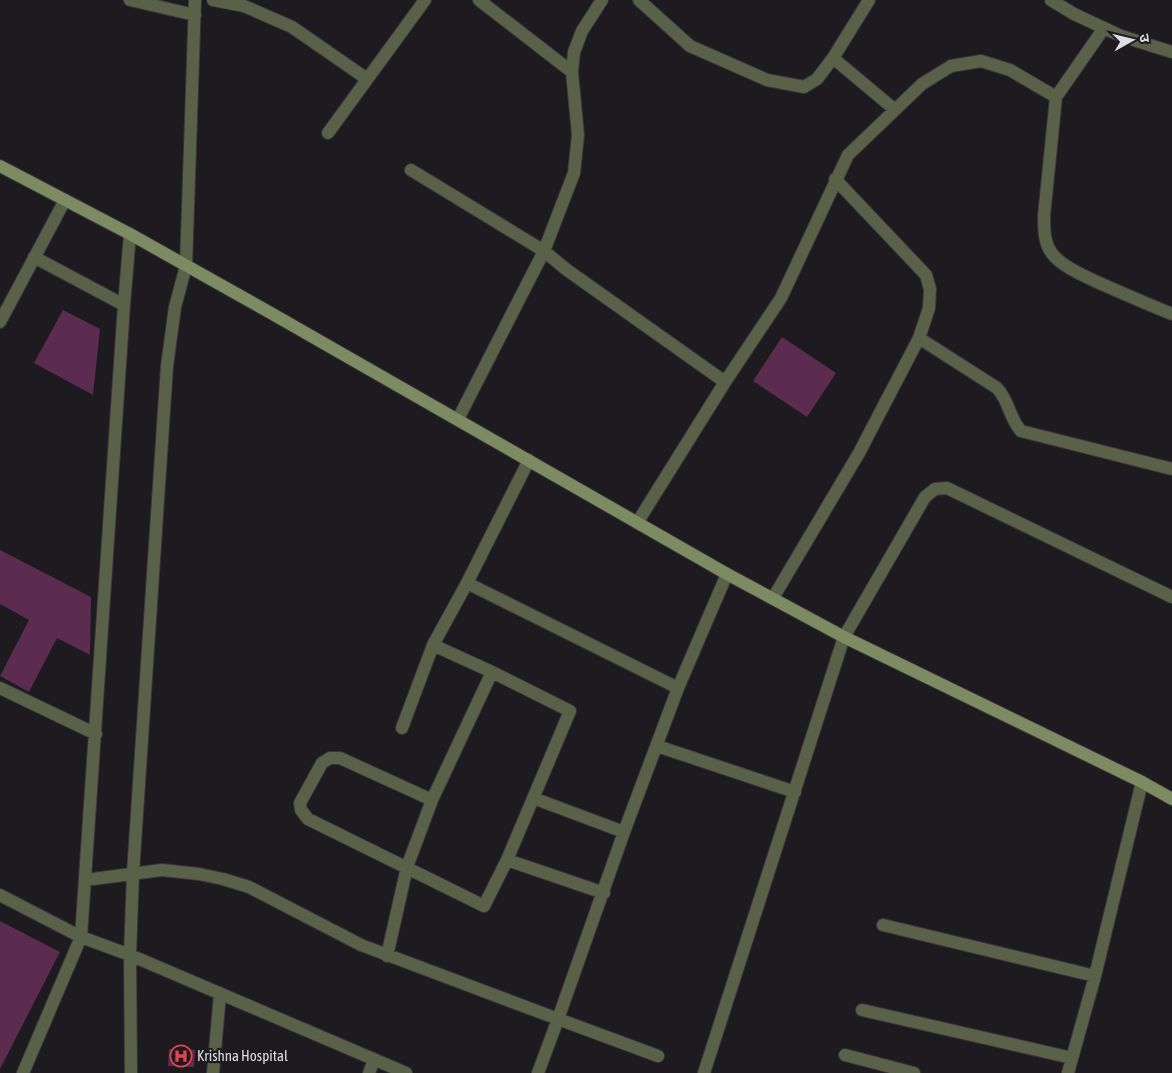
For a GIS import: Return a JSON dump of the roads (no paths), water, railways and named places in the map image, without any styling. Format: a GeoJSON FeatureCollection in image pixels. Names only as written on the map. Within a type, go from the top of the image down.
{"type":"FeatureCollection","features":[{"type":"Feature","properties":{"kind":"main road"},"geometry":{"type":"LineString","coordinates":[[0,166],[130,234],[458,418],[727,574],[844,637],[1142,782],[1172,799]]}},
{"type":"Feature","properties":{"kind":"street"},"geometry":{"type":"LineString","coordinates":[[130,0],[195,15]]}},
{"type":"Feature","properties":{"kind":"street"},"geometry":{"type":"LineString","coordinates":[[130,1073],[130,955],[133,873],[167,366],[175,307],[186,266],[195,0]]}},
{"type":"Feature","properties":{"kind":"street"},"geometry":{"type":"LineString","coordinates":[[212,0],[244,6],[292,27],[367,79]]}},
{"type":"Feature","properties":{"kind":"street"},"geometry":{"type":"LineString","coordinates":[[328,133],[425,0]]}},
{"type":"Feature","properties":{"kind":"street"},"geometry":{"type":"LineString","coordinates":[[479,0],[572,72]]}},
{"type":"Feature","properties":{"kind":"street"},"geometry":{"type":"LineString","coordinates":[[458,418],[544,251],[574,173],[578,135],[572,72],[574,52],[582,31],[602,0]]}},
{"type":"Feature","properties":{"kind":"street"},"geometry":{"type":"LineString","coordinates":[[639,0],[690,46],[767,80],[804,87],[817,79],[833,58],[870,0]]}},
{"type":"Feature","properties":{"kind":"street"},"geometry":{"type":"LineString","coordinates":[[1051,0],[1074,14],[1121,36],[1172,52]]}},
{"type":"Feature","properties":{"kind":"street"},"geometry":{"type":"LineString","coordinates":[[1104,28],[1056,96],[1044,233],[1048,247],[1054,256],[1073,270],[1140,302],[1172,314]]}},
{"type":"Feature","properties":{"kind":"street"},"geometry":{"type":"LineString","coordinates":[[833,58],[894,109]]}},
{"type":"Feature","properties":{"kind":"street"},"geometry":{"type":"LineString","coordinates":[[637,523],[725,382],[781,298],[848,155],[922,84],[951,66],[981,61],[1010,70],[1056,96]]}},
{"type":"Feature","properties":{"kind":"street"},"geometry":{"type":"LineString","coordinates":[[411,170],[544,251],[567,270],[725,382]]}},
{"type":"Feature","properties":{"kind":"street"},"geometry":{"type":"LineString","coordinates":[[773,598],[859,453],[919,338],[929,308],[930,289],[926,275],[836,178]]}},
{"type":"Feature","properties":{"kind":"street"},"geometry":{"type":"LineString","coordinates":[[0,322],[65,200]]}},
{"type":"Feature","properties":{"kind":"street"},"geometry":{"type":"LineString","coordinates":[[23,1073],[81,938],[130,234]]}},
{"type":"Feature","properties":{"kind":"street"},"geometry":{"type":"LineString","coordinates":[[34,257],[124,305]]}},
{"type":"Feature","properties":{"kind":"street"},"geometry":{"type":"LineString","coordinates":[[919,338],[997,388],[1004,396],[1013,422],[1021,431],[1172,469]]}},
{"type":"Feature","properties":{"kind":"street"},"geometry":{"type":"LineString","coordinates":[[402,728],[433,645],[467,583],[529,460]]}},
{"type":"Feature","properties":{"kind":"street"},"geometry":{"type":"LineString","coordinates":[[704,1073],[844,637],[925,497],[936,489],[947,488],[1172,597]]}},
{"type":"Feature","properties":{"kind":"street"},"geometry":{"type":"LineString","coordinates":[[538,1073],[604,893],[624,832],[678,688],[727,574]]}},
{"type":"Feature","properties":{"kind":"street"},"geometry":{"type":"LineString","coordinates":[[467,583],[678,688]]}},
{"type":"Feature","properties":{"kind":"street"},"geometry":{"type":"LineString","coordinates":[[432,800],[340,758],[330,758],[322,763],[300,803],[301,810],[308,819],[484,906],[506,860],[570,711],[433,645]]}},
{"type":"Feature","properties":{"kind":"street"},"geometry":{"type":"LineString","coordinates":[[387,956],[407,867],[432,800],[492,672]]}},
{"type":"Feature","properties":{"kind":"street"},"geometry":{"type":"LineString","coordinates":[[0,688],[96,734]]}},
{"type":"Feature","properties":{"kind":"street"},"geometry":{"type":"LineString","coordinates":[[657,746],[795,792]]}},
{"type":"Feature","properties":{"kind":"street"},"geometry":{"type":"LineString","coordinates":[[1068,1073],[1095,976],[1142,782]]}},
{"type":"Feature","properties":{"kind":"street"},"geometry":{"type":"LineString","coordinates":[[533,798],[624,832]]}},
{"type":"Feature","properties":{"kind":"street"},"geometry":{"type":"LineString","coordinates":[[506,860],[604,893]]}},
{"type":"Feature","properties":{"kind":"street"},"geometry":{"type":"LineString","coordinates":[[86,880],[162,870],[199,874],[250,887],[361,945],[387,956],[658,1056]]}},
{"type":"Feature","properties":{"kind":"street"},"geometry":{"type":"LineString","coordinates":[[0,894],[81,938],[130,955],[406,1073]]}},
{"type":"Feature","properties":{"kind":"street"},"geometry":{"type":"LineString","coordinates":[[882,925],[1095,976]]}},
{"type":"Feature","properties":{"kind":"street"},"geometry":{"type":"LineString","coordinates":[[213,1073],[220,994]]}},
{"type":"Feature","properties":{"kind":"street"},"geometry":{"type":"LineString","coordinates":[[862,1010],[1072,1058]]}},
{"type":"Feature","properties":{"kind":"street"},"geometry":{"type":"LineString","coordinates":[[845,1055],[914,1073]]}},
{"type":"Feature","properties":{"kind":"street"},"geometry":{"type":"LineString","coordinates":[[369,1073],[374,1060]]}},
{"type":"Feature","properties":{"kind":"place","name":"Krishna Hospital"},"geometry":{"type":"Point","coordinates":[181,1056]}}]}
